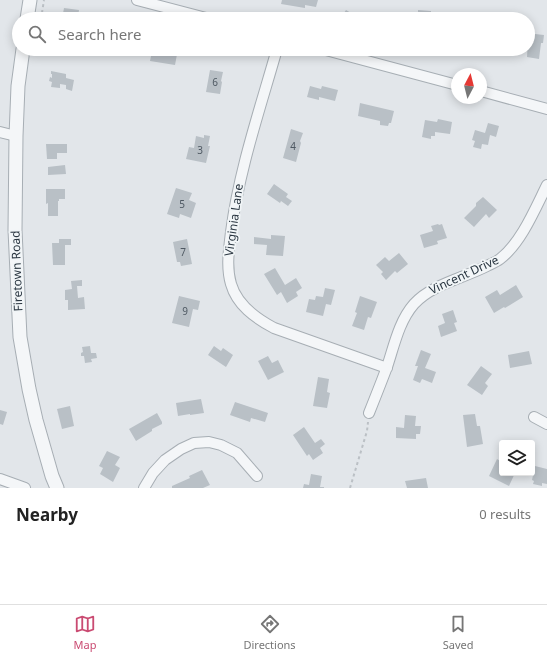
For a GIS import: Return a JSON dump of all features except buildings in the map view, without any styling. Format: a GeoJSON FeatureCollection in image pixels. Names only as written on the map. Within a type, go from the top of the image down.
{"type":"FeatureCollection","features":[{"type":"Feature","properties":{"kind":"street"},"geometry":{"type":"LineString","coordinates":[[28,12],[30,0]]}},
{"type":"Feature","properties":{"kind":"street"},"geometry":{"type":"LineString","coordinates":[[137,0],[183,12]]}},
{"type":"Feature","properties":{"kind":"street","name":"Firetown Road"},"geometry":{"type":"LineString","coordinates":[[22,56],[18,86],[15,230],[20,337],[36,420],[52,476],[57,488]]}},
{"type":"Feature","properties":{"kind":"street","name":"Virginia Lane"},"geometry":{"type":"LineString","coordinates":[[275,56],[241,176],[233,217],[228,255],[231,284],[236,296],[244,306],[250,313],[264,323],[274,328],[387,368]]}},
{"type":"Feature","properties":{"kind":"street"},"geometry":{"type":"LineString","coordinates":[[348,56],[451,83]]}},
{"type":"Feature","properties":{"kind":"street"},"geometry":{"type":"LineString","coordinates":[[487,93],[547,109]]}},
{"type":"Feature","properties":{"kind":"street"},"geometry":{"type":"LineString","coordinates":[[0,132],[16,136]]}},
{"type":"Feature","properties":{"kind":"street","name":"Vincent Drive"},"geometry":{"type":"LineString","coordinates":[[369,413],[387,368],[400,326],[407,313],[415,303],[432,289],[480,270],[499,260],[508,252],[517,241],[547,185]]}},
{"type":"Feature","properties":{"kind":"street"},"geometry":{"type":"LineString","coordinates":[[534,417],[547,424]]}},
{"type":"Feature","properties":{"kind":"street"},"geometry":{"type":"LineString","coordinates":[[144,488],[153,473],[165,460],[181,449],[194,444],[209,442],[221,445],[237,453],[256,476]]}},
{"type":"Feature","properties":{"kind":"street"},"geometry":{"type":"LineString","coordinates":[[0,479],[25,488]]}},
{"type":"Feature","properties":{"kind":"path"},"geometry":{"type":"LineString","coordinates":[[41,12],[44,0]]}},
{"type":"Feature","properties":{"kind":"path"},"geometry":{"type":"LineString","coordinates":[[350,488],[367,431],[369,413]]}}]}
